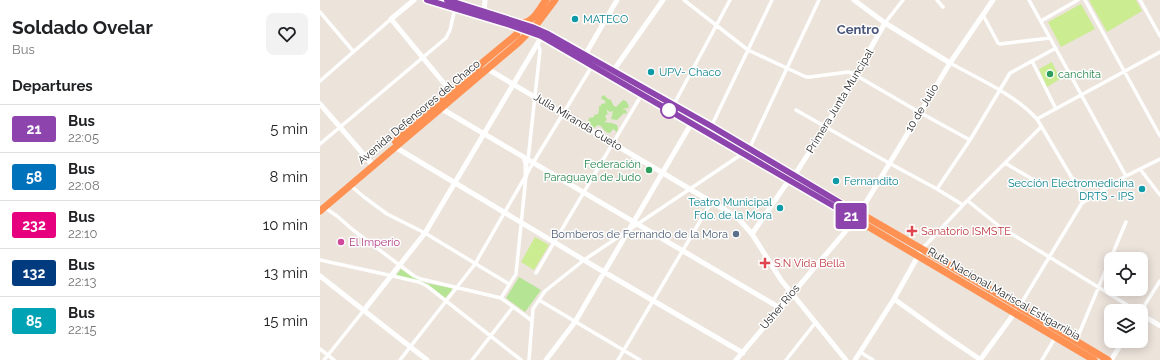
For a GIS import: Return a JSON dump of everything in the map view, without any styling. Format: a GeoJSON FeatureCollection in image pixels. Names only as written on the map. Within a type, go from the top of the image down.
{"type":"FeatureCollection","features":[{"type":"Feature","properties":{"kind":"highway"},"geometry":{"type":"LineString","coordinates":[[427,0],[510,25],[530,29]]}},
{"type":"Feature","properties":{"kind":"highway"},"geometry":{"type":"LineString","coordinates":[[447,0],[520,23],[530,29]]}},
{"type":"Feature","properties":{"kind":"highway"},"geometry":{"type":"LineString","coordinates":[[520,23],[530,21],[546,0]]}},
{"type":"Feature","properties":{"kind":"highway"},"geometry":{"type":"LineString","coordinates":[[530,29],[549,0]]}},
{"type":"Feature","properties":{"kind":"highway"},"geometry":{"type":"LineString","coordinates":[[530,29],[555,0]]}},
{"type":"Feature","properties":{"kind":"highway"},"geometry":{"type":"LineString","coordinates":[[486,70],[526,41],[543,35],[544,21],[558,0]]}},
{"type":"Feature","properties":{"kind":"highway"},"geometry":{"type":"LineString","coordinates":[[470,81],[482,63],[517,34],[518,30],[510,25]]}},
{"type":"Feature","properties":{"kind":"highway","name":"Ruta Nacional Mariscal Estigarribia"},"geometry":{"type":"LineString","coordinates":[[530,29],[586,55],[673,106],[742,154],[792,178]]}},
{"type":"Feature","properties":{"kind":"highway","name":"Avenida Defensores del Chaco"},"geometry":{"type":"LineString","coordinates":[[321,208],[350,185],[452,93],[486,70],[530,29]]}},
{"type":"Feature","properties":{"kind":"highway","name":"Ruta Nacional Mariscal Estigarribia"},"geometry":{"type":"LineString","coordinates":[[543,35],[691,124],[711,126],[792,178],[857,216],[919,257],[1094,360]]}},
{"type":"Feature","properties":{"kind":"highway","name":"Avenida Defensores del Chaco"},"geometry":{"type":"LineString","coordinates":[[321,208],[370,162],[442,109],[470,81]]}},
{"type":"Feature","properties":{"kind":"highway","name":"Ruta Nacional Mariscal Estigarribia"},"geometry":{"type":"LineString","coordinates":[[857,216],[922,249],[1108,360]]}},
{"type":"Feature","properties":{"kind":"street"},"geometry":{"type":"LineString","coordinates":[[320,81],[390,19],[414,0]]}},
{"type":"Feature","properties":{"kind":"street"},"geometry":{"type":"LineString","coordinates":[[484,11],[485,0]]}},
{"type":"Feature","properties":{"kind":"street"},"geometry":{"type":"LineString","coordinates":[[586,55],[617,0]]}},
{"type":"Feature","properties":{"kind":"street"},"geometry":{"type":"LineString","coordinates":[[613,71],[663,0]]}},
{"type":"Feature","properties":{"kind":"street"},"geometry":{"type":"LineString","coordinates":[[684,0],[748,50],[810,77],[848,72],[856,74],[919,112],[970,140]]}},
{"type":"Feature","properties":{"kind":"street"},"geometry":{"type":"LineString","coordinates":[[673,106],[730,0]]}},
{"type":"Feature","properties":{"kind":"street"},"geometry":{"type":"LineString","coordinates":[[711,126],[772,0]]}},
{"type":"Feature","properties":{"kind":"street"},"geometry":{"type":"LineString","coordinates":[[749,149],[819,0]]}},
{"type":"Feature","properties":{"kind":"street"},"geometry":{"type":"LineString","coordinates":[[854,0],[885,23],[950,63],[1000,91],[1028,110],[1037,119],[1085,200]]}},
{"type":"Feature","properties":{"kind":"street","name":"Primera Junta Muncipal"},"geometry":{"type":"LineString","coordinates":[[752,234],[792,178],[826,126],[885,23],[902,0]]}},
{"type":"Feature","properties":{"kind":"street"},"geometry":{"type":"LineString","coordinates":[[937,0],[943,7]]}},
{"type":"Feature","properties":{"kind":"street","name":"10 de Julio"},"geometry":{"type":"LineString","coordinates":[[857,216],[919,112],[993,0]]}},
{"type":"Feature","properties":{"kind":"street"},"geometry":{"type":"LineString","coordinates":[[1029,0],[1126,176]]}},
{"type":"Feature","properties":{"kind":"street"},"geometry":{"type":"LineString","coordinates":[[1041,21],[1078,0]]}},
{"type":"Feature","properties":{"kind":"street"},"geometry":{"type":"LineString","coordinates":[[1085,0],[1160,136]]}},
{"type":"Feature","properties":{"kind":"street"},"geometry":{"type":"LineString","coordinates":[[1140,0],[1160,36]]}},
{"type":"Feature","properties":{"kind":"street"},"geometry":{"type":"LineString","coordinates":[[320,144],[448,35],[455,8]]}},
{"type":"Feature","properties":{"kind":"street"},"geometry":{"type":"LineString","coordinates":[[320,12],[354,51]]}},
{"type":"Feature","properties":{"kind":"street"},"geometry":{"type":"LineString","coordinates":[[983,15],[998,43],[1000,44],[1050,38]]}},
{"type":"Feature","properties":{"kind":"street"},"geometry":{"type":"LineString","coordinates":[[390,19],[452,93]]}},
{"type":"Feature","properties":{"kind":"street"},"geometry":{"type":"LineString","coordinates":[[324,360],[393,276],[425,233],[543,35]]}},
{"type":"Feature","properties":{"kind":"street"},"geometry":{"type":"LineString","coordinates":[[501,298],[516,274],[540,50],[538,44]]}},
{"type":"Feature","properties":{"kind":"street"},"geometry":{"type":"LineString","coordinates":[[937,188],[970,140],[1010,73],[1056,48]]}},
{"type":"Feature","properties":{"kind":"street"},"geometry":{"type":"LineString","coordinates":[[1037,119],[1160,52]]}},
{"type":"Feature","properties":{"kind":"street"},"geometry":{"type":"LineString","coordinates":[[1032,61],[1056,109]]}},
{"type":"Feature","properties":{"kind":"street"},"geometry":{"type":"LineString","coordinates":[[400,360],[475,264],[526,175],[526,164],[528,160],[563,114],[593,65]]}},
{"type":"Feature","properties":{"kind":"street","name":"Julia Miranda Cueto"},"geometry":{"type":"LineString","coordinates":[[486,70],[514,84],[737,217],[752,234],[781,280],[846,360]]}},
{"type":"Feature","properties":{"kind":"street"},"geometry":{"type":"LineString","coordinates":[[536,273],[642,94]]}},
{"type":"Feature","properties":{"kind":"street"},"geometry":{"type":"LineString","coordinates":[[320,104],[370,162]]}},
{"type":"Feature","properties":{"kind":"street"},"geometry":{"type":"LineString","coordinates":[[442,109],[780,308]]}},
{"type":"Feature","properties":{"kind":"street"},"geometry":{"type":"LineString","coordinates":[[796,110],[889,163],[937,188],[963,205]]}},
{"type":"Feature","properties":{"kind":"street"},"geometry":{"type":"LineString","coordinates":[[636,223],[662,172],[691,124]]}},
{"type":"Feature","properties":{"kind":"street"},"geometry":{"type":"LineString","coordinates":[[855,360],[894,299],[919,257],[922,249],[963,205],[1041,127]]}},
{"type":"Feature","properties":{"kind":"street"},"geometry":{"type":"LineString","coordinates":[[393,146],[743,353]]}},
{"type":"Feature","properties":{"kind":"street"},"geometry":{"type":"LineString","coordinates":[[529,360],[533,309],[550,286],[584,260],[628,231],[636,223],[691,189],[742,154]]}},
{"type":"Feature","properties":{"kind":"street"},"geometry":{"type":"LineString","coordinates":[[894,299],[980,360],[1015,314],[1082,203],[1126,176],[1160,159]]}},
{"type":"Feature","properties":{"kind":"street"},"geometry":{"type":"LineString","coordinates":[[1005,163],[1042,185]]}},
{"type":"Feature","properties":{"kind":"street"},"geometry":{"type":"LineString","coordinates":[[1140,169],[1160,195]]}},
{"type":"Feature","properties":{"kind":"street"},"geometry":{"type":"LineString","coordinates":[[350,185],[382,211],[425,233],[509,284]]}},
{"type":"Feature","properties":{"kind":"street"},"geometry":{"type":"LineString","coordinates":[[618,360],[652,300],[712,201]]}},
{"type":"Feature","properties":{"kind":"street"},"geometry":{"type":"LineString","coordinates":[[968,201],[999,226],[1126,304]]}},
{"type":"Feature","properties":{"kind":"street"},"geometry":{"type":"LineString","coordinates":[[321,208],[337,216],[353,230],[414,276],[501,298],[532,320]]}},
{"type":"Feature","properties":{"kind":"street","name":"Usher Ríos"},"geometry":{"type":"LineString","coordinates":[[736,360],[857,216]]}},
{"type":"Feature","properties":{"kind":"street"},"geometry":{"type":"LineString","coordinates":[[1076,341],[1126,222]]}},
{"type":"Feature","properties":{"kind":"street"},"geometry":{"type":"LineString","coordinates":[[546,360],[575,322],[628,231]]}},
{"type":"Feature","properties":{"kind":"street"},"geometry":{"type":"LineString","coordinates":[[320,260],[419,282],[446,300],[522,360]]}},
{"type":"Feature","properties":{"kind":"street"},"geometry":{"type":"LineString","coordinates":[[320,276],[427,360]]}},
{"type":"Feature","properties":{"kind":"street"},"geometry":{"type":"LineString","coordinates":[[1146,304],[1160,281]]}},
{"type":"Feature","properties":{"kind":"street"},"geometry":{"type":"LineString","coordinates":[[539,300],[640,360]]}},
{"type":"Feature","properties":{"kind":"street"},"geometry":{"type":"LineString","coordinates":[[472,360],[513,307]]}},
{"type":"Feature","properties":{"kind":"street"},"geometry":{"type":"LineString","coordinates":[[1148,317],[1160,326]]}},
{"type":"Feature","properties":{"kind":"street"},"geometry":{"type":"LineString","coordinates":[[786,360],[816,322]]}},
{"type":"Feature","properties":{"kind":"street"},"geometry":{"type":"LineString","coordinates":[[1042,360],[1056,337]]}},
{"type":"Feature","properties":{"kind":"street"},"geometry":{"type":"LineString","coordinates":[[1111,360],[1119,348]]}},
{"type":"Feature","properties":{"kind":"street"},"geometry":{"type":"LineString","coordinates":[[320,349],[334,360]]}},
{"type":"Feature","properties":{"kind":"street"},"geometry":{"type":"LineString","coordinates":[[860,352],[873,360]]}},
{"type":"Feature","properties":{"kind":"green space"},"geometry":{"type":"Polygon","coordinates":[[[1089,0],[1136,0],[1142,11],[1107,32],[1089,0]]]}},
{"type":"Feature","properties":{"kind":"green space"},"geometry":{"type":"Polygon","coordinates":[[[1081,4],[1095,29],[1061,47],[1048,22],[1081,4]]]}},
{"type":"Feature","properties":{"kind":"green space","name":"canchita"},"geometry":{"type":"Polygon","coordinates":[[[1052,62],[1060,79],[1047,87],[1039,69],[1052,62]]]}},
{"type":"Feature","properties":{"kind":"green space"},"geometry":{"type":"Polygon","coordinates":[[[604,95],[611,100],[613,105],[616,107],[623,100],[626,101],[629,106],[628,108],[622,109],[626,110],[627,114],[624,113],[617,120],[611,119],[613,111],[610,112],[607,110],[607,113],[609,113],[605,116],[607,120],[604,122],[617,125],[617,132],[613,129],[610,133],[607,132],[598,125],[594,128],[588,121],[589,118],[598,114],[599,106],[601,106],[601,104],[606,103],[601,99],[604,95]]]}},
{"type":"Feature","properties":{"kind":"green space"},"geometry":{"type":"Polygon","coordinates":[[[535,237],[549,245],[534,270],[521,262],[535,237]]]}},
{"type":"Feature","properties":{"kind":"green space"},"geometry":{"type":"Polygon","coordinates":[[[401,269],[426,283],[451,288],[452,290],[445,298],[422,284],[411,279],[397,276],[401,269]]]}},
{"type":"Feature","properties":{"kind":"green space"},"geometry":{"type":"Polygon","coordinates":[[[519,277],[541,290],[525,312],[506,298],[519,277]]]}},
{"type":"Feature","properties":{"kind":"bus line","name":"21"},"geometry":{"type":"LineString","coordinates":[[427,0],[541,36],[856,219],[859,214],[711,126],[673,106],[548,34],[532,27],[447,0]]}},
{"type":"Feature","properties":{"kind":"place","name":"MATECO"},"geometry":{"type":"Point","coordinates":[575,19]}},
{"type":"Feature","properties":{"kind":"place","name":"UPV- Chaco"},"geometry":{"type":"Point","coordinates":[651,72]}},
{"type":"Feature","properties":{"kind":"place","name":"canchita"},"geometry":{"type":"Point","coordinates":[1050,74]}},
{"type":"Feature","properties":{"kind":"place","name":"Federación Paraguaya de Judo"},"geometry":{"type":"Point","coordinates":[649,170]}},
{"type":"Feature","properties":{"kind":"place","name":"Fernandito"},"geometry":{"type":"Point","coordinates":[836,181]}},
{"type":"Feature","properties":{"kind":"place","name":"Sección Electromedicina DRTS - IPS"},"geometry":{"type":"Point","coordinates":[1142,189]}},
{"type":"Feature","properties":{"kind":"place","name":"Teatro Municipal Fdo. de la Mora"},"geometry":{"type":"Point","coordinates":[780,208]}},
{"type":"Feature","properties":{"kind":"place","name":"Sanatorio ISMSTE"},"geometry":{"type":"Point","coordinates":[912,231]}},
{"type":"Feature","properties":{"kind":"place","name":"Bomberos de Fernando de la Mora"},"geometry":{"type":"Point","coordinates":[736,234]}},
{"type":"Feature","properties":{"kind":"place","name":"El Imperio"},"geometry":{"type":"Point","coordinates":[341,242]}},
{"type":"Feature","properties":{"kind":"place","name":"S.N Vida Bella"},"geometry":{"type":"Point","coordinates":[765,263]}},
{"type":"Feature","properties":{"kind":"district","name":"Centro"},"geometry":{"type":"Point","coordinates":[858,29]}}]}
